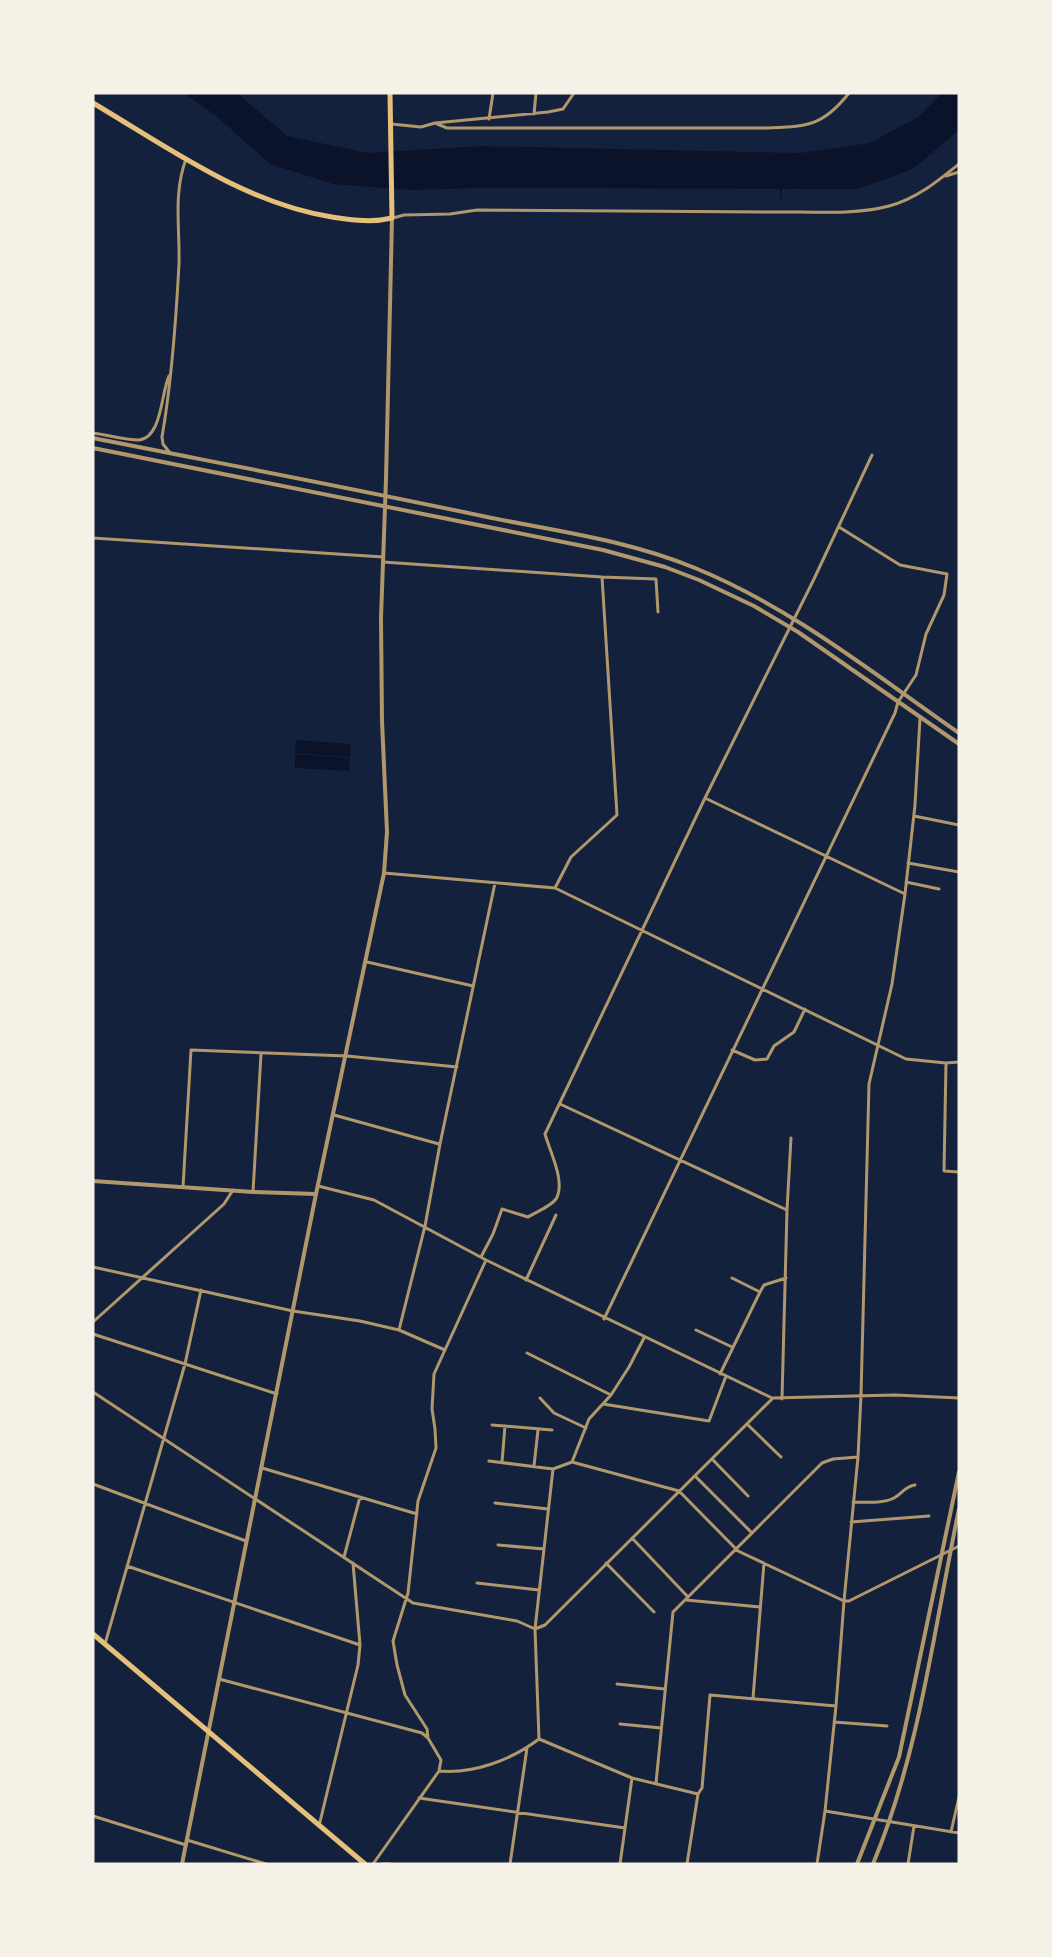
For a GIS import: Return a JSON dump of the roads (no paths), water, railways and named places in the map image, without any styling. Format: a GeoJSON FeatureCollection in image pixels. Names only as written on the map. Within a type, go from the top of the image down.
{"type":"FeatureCollection","features":[{"type":"Feature","properties":{"kind":"main road"},"geometry":{"type":"LineString","coordinates":[[93,103],[232,184],[283,206],[309,213],[368,222],[392,215],[390,93]]}},
{"type":"Feature","properties":{"kind":"main road"},"geometry":{"type":"LineString","coordinates":[[93,1634],[365,1864]]}},
{"type":"Feature","properties":{"kind":"street"},"geometry":{"type":"LineString","coordinates":[[489,119],[493,93]]}},
{"type":"Feature","properties":{"kind":"street"},"geometry":{"type":"LineString","coordinates":[[534,114],[536,93]]}},
{"type":"Feature","properties":{"kind":"street"},"geometry":{"type":"LineString","coordinates":[[389,127],[421,127],[435,123],[489,119],[563,109],[574,93]]}},
{"type":"Feature","properties":{"kind":"street"},"geometry":{"type":"LineString","coordinates":[[435,123],[447,128],[769,128],[803,126],[825,117],[842,103],[849,93]]}},
{"type":"Feature","properties":{"kind":"street"},"geometry":{"type":"LineString","coordinates":[[170,453],[162,440],[170,386],[169,374],[179,266],[178,195],[186,158]]}},
{"type":"Feature","properties":{"kind":"street"},"geometry":{"type":"LineString","coordinates":[[182,1864],[316,1194],[384,873],[387,832],[380,660],[392,215],[477,210],[854,211],[892,206],[916,195],[959,164]]}},
{"type":"Feature","properties":{"kind":"street"},"geometry":{"type":"LineString","coordinates":[[944,176],[959,172]]}},
{"type":"Feature","properties":{"kind":"street"},"geometry":{"type":"LineString","coordinates":[[93,433],[137,440],[148,437],[157,425],[169,374]]}},
{"type":"Feature","properties":{"kind":"street"},"geometry":{"type":"LineString","coordinates":[[93,438],[386,495],[638,548],[718,578],[794,619],[959,733]]}},
{"type":"Feature","properties":{"kind":"street"},"geometry":{"type":"LineString","coordinates":[[93,448],[637,558],[708,584],[790,627],[959,744]]}},
{"type":"Feature","properties":{"kind":"street"},"geometry":{"type":"LineString","coordinates":[[481,1257],[502,1209],[528,1217],[555,1199],[559,1177],[545,1134],[872,455]]}},
{"type":"Feature","properties":{"kind":"street"},"geometry":{"type":"LineString","coordinates":[[604,1318],[895,713],[898,702],[916,675],[926,634],[944,595],[948,576],[943,573],[900,565],[839,527]]}},
{"type":"Feature","properties":{"kind":"street"},"geometry":{"type":"LineString","coordinates":[[93,538],[602,577],[656,579],[658,612]]}},
{"type":"Feature","properties":{"kind":"street"},"geometry":{"type":"LineString","coordinates":[[555,888],[571,857],[617,815],[602,577]]}},
{"type":"Feature","properties":{"kind":"street"},"geometry":{"type":"LineString","coordinates":[[817,1864],[836,1706],[858,1456],[869,1084],[891,984],[905,894],[914,816],[920,718]]}},
{"type":"Feature","properties":{"kind":"street"},"geometry":{"type":"LineString","coordinates":[[705,798],[905,894]]}},
{"type":"Feature","properties":{"kind":"street"},"geometry":{"type":"LineString","coordinates":[[914,816],[959,825]]}},
{"type":"Feature","properties":{"kind":"street"},"geometry":{"type":"LineString","coordinates":[[908,863],[959,872]]}},
{"type":"Feature","properties":{"kind":"street"},"geometry":{"type":"LineString","coordinates":[[384,873],[555,888],[643,933],[906,1059],[959,1062]]}},
{"type":"Feature","properties":{"kind":"street"},"geometry":{"type":"LineString","coordinates":[[399,1330],[425,1226],[495,882]]}},
{"type":"Feature","properties":{"kind":"street"},"geometry":{"type":"LineString","coordinates":[[906,882],[939,889]]}},
{"type":"Feature","properties":{"kind":"street"},"geometry":{"type":"LineString","coordinates":[[366,962],[473,986]]}},
{"type":"Feature","properties":{"kind":"street"},"geometry":{"type":"LineString","coordinates":[[732,1050],[755,1060],[767,1059],[774,1047],[794,1032],[805,1009]]}},
{"type":"Feature","properties":{"kind":"street"},"geometry":{"type":"LineString","coordinates":[[183,1187],[191,1050],[347,1056],[457,1066]]}},
{"type":"Feature","properties":{"kind":"street"},"geometry":{"type":"LineString","coordinates":[[253,1192],[261,1054]]}},
{"type":"Feature","properties":{"kind":"street"},"geometry":{"type":"LineString","coordinates":[[946,1063],[944,1171],[959,1172]]}},
{"type":"Feature","properties":{"kind":"street"},"geometry":{"type":"LineString","coordinates":[[560,1104],[787,1210]]}},
{"type":"Feature","properties":{"kind":"street"},"geometry":{"type":"LineString","coordinates":[[334,1115],[440,1144]]}},
{"type":"Feature","properties":{"kind":"street"},"geometry":{"type":"LineString","coordinates":[[782,1399],[791,1138]]}},
{"type":"Feature","properties":{"kind":"street"},"geometry":{"type":"LineString","coordinates":[[93,1181],[316,1194]]}},
{"type":"Feature","properties":{"kind":"street"},"geometry":{"type":"LineString","coordinates":[[318,1186],[374,1200],[526,1280],[772,1398],[895,1395],[959,1398]]}},
{"type":"Feature","properties":{"kind":"street"},"geometry":{"type":"LineString","coordinates":[[93,1322],[227,1201],[233,1190]]}},
{"type":"Feature","properties":{"kind":"street"},"geometry":{"type":"LineString","coordinates":[[526,1280],[556,1215]]}},
{"type":"Feature","properties":{"kind":"street"},"geometry":{"type":"LineString","coordinates":[[428,1738],[427,1729],[405,1695],[393,1648],[394,1633],[406,1598],[421,1488],[436,1449],[432,1409],[434,1374],[486,1260]]}},
{"type":"Feature","properties":{"kind":"street"},"geometry":{"type":"LineString","coordinates":[[93,1267],[293,1311],[360,1321],[399,1330],[445,1350]]}},
{"type":"Feature","properties":{"kind":"street"},"geometry":{"type":"LineString","coordinates":[[720,1374],[764,1285],[786,1277]]}},
{"type":"Feature","properties":{"kind":"street"},"geometry":{"type":"LineString","coordinates":[[732,1278],[760,1292]]}},
{"type":"Feature","properties":{"kind":"street"},"geometry":{"type":"LineString","coordinates":[[105,1644],[185,1364],[201,1290]]}},
{"type":"Feature","properties":{"kind":"street"},"geometry":{"type":"LineString","coordinates":[[696,1330],[733,1348]]}},
{"type":"Feature","properties":{"kind":"street"},"geometry":{"type":"LineString","coordinates":[[93,1334],[277,1394]]}},
{"type":"Feature","properties":{"kind":"street"},"geometry":{"type":"LineString","coordinates":[[572,1462],[590,1419],[611,1395],[644,1338]]}},
{"type":"Feature","properties":{"kind":"street"},"geometry":{"type":"LineString","coordinates":[[526,1353],[611,1395]]}},
{"type":"Feature","properties":{"kind":"street"},"geometry":{"type":"LineString","coordinates":[[603,1404],[710,1421],[726,1376]]}},
{"type":"Feature","properties":{"kind":"street"},"geometry":{"type":"LineString","coordinates":[[93,1392],[413,1603],[517,1622],[535,1629],[545,1625],[772,1398]]}},
{"type":"Feature","properties":{"kind":"street"},"geometry":{"type":"LineString","coordinates":[[540,1398],[554,1413],[586,1428]]}},
{"type":"Feature","properties":{"kind":"street"},"geometry":{"type":"LineString","coordinates":[[747,1424],[781,1457]]}},
{"type":"Feature","properties":{"kind":"street"},"geometry":{"type":"LineString","coordinates":[[492,1425],[552,1430]]}},
{"type":"Feature","properties":{"kind":"street"},"geometry":{"type":"LineString","coordinates":[[502,1462],[505,1426]]}},
{"type":"Feature","properties":{"kind":"street"},"geometry":{"type":"LineString","coordinates":[[534,1466],[538,1430]]}},
{"type":"Feature","properties":{"kind":"street"},"geometry":{"type":"LineString","coordinates":[[656,1783],[673,1612],[822,1463],[832,1459],[858,1456]]}},
{"type":"Feature","properties":{"kind":"street"},"geometry":{"type":"LineString","coordinates":[[712,1459],[748,1496]]}},
{"type":"Feature","properties":{"kind":"street"},"geometry":{"type":"LineString","coordinates":[[489,1461],[554,1469],[572,1462],[679,1491],[736,1549],[844,1601],[959,1546]]}},
{"type":"Feature","properties":{"kind":"street"},"geometry":{"type":"LineString","coordinates":[[262,1468],[417,1514]]}},
{"type":"Feature","properties":{"kind":"street"},"geometry":{"type":"LineString","coordinates":[[538,1739],[535,1629],[554,1469]]}},
{"type":"Feature","properties":{"kind":"street"},"geometry":{"type":"LineString","coordinates":[[857,1864],[899,1757],[959,1472]]}},
{"type":"Feature","properties":{"kind":"street"},"geometry":{"type":"LineString","coordinates":[[695,1476],[752,1533]]}},
{"type":"Feature","properties":{"kind":"street"},"geometry":{"type":"LineString","coordinates":[[93,1484],[248,1541]]}},
{"type":"Feature","properties":{"kind":"street"},"geometry":{"type":"LineString","coordinates":[[853,1502],[884,1501],[894,1498],[909,1486],[915,1485]]}},
{"type":"Feature","properties":{"kind":"street"},"geometry":{"type":"LineString","coordinates":[[344,1557],[360,1497]]}},
{"type":"Feature","properties":{"kind":"street"},"geometry":{"type":"LineString","coordinates":[[495,1503],[548,1509]]}},
{"type":"Feature","properties":{"kind":"street"},"geometry":{"type":"LineString","coordinates":[[873,1864],[916,1728],[959,1509]]}},
{"type":"Feature","properties":{"kind":"street"},"geometry":{"type":"LineString","coordinates":[[851,1522],[929,1516]]}},
{"type":"Feature","properties":{"kind":"street"},"geometry":{"type":"LineString","coordinates":[[632,1538],[687,1598],[760,1607]]}},
{"type":"Feature","properties":{"kind":"street"},"geometry":{"type":"LineString","coordinates":[[498,1545],[544,1549]]}},
{"type":"Feature","properties":{"kind":"street"},"geometry":{"type":"LineString","coordinates":[[320,1826],[358,1665],[360,1645],[353,1563]]}},
{"type":"Feature","properties":{"kind":"street"},"geometry":{"type":"LineString","coordinates":[[606,1563],[654,1612]]}},
{"type":"Feature","properties":{"kind":"street"},"geometry":{"type":"LineString","coordinates":[[753,1698],[764,1563]]}},
{"type":"Feature","properties":{"kind":"street"},"geometry":{"type":"LineString","coordinates":[[127,1566],[360,1645]]}},
{"type":"Feature","properties":{"kind":"street"},"geometry":{"type":"LineString","coordinates":[[477,1584],[539,1590]]}},
{"type":"Feature","properties":{"kind":"street"},"geometry":{"type":"LineString","coordinates":[[219,1679],[422,1733],[428,1738],[441,1760],[439,1771],[373,1864]]}},
{"type":"Feature","properties":{"kind":"street"},"geometry":{"type":"LineString","coordinates":[[617,1684],[665,1689]]}},
{"type":"Feature","properties":{"kind":"street"},"geometry":{"type":"LineString","coordinates":[[687,1864],[698,1794],[702,1788],[710,1695],[836,1706]]}},
{"type":"Feature","properties":{"kind":"street"},"geometry":{"type":"LineString","coordinates":[[834,1722],[887,1726]]}},
{"type":"Feature","properties":{"kind":"street"},"geometry":{"type":"LineString","coordinates":[[620,1724],[661,1728]]}},
{"type":"Feature","properties":{"kind":"street"},"geometry":{"type":"LineString","coordinates":[[439,1771],[476,1769],[527,1748],[538,1739]]}},
{"type":"Feature","properties":{"kind":"street"},"geometry":{"type":"LineString","coordinates":[[538,1739],[632,1778],[698,1794]]}},
{"type":"Feature","properties":{"kind":"street"},"geometry":{"type":"LineString","coordinates":[[510,1864],[527,1748]]}},
{"type":"Feature","properties":{"kind":"street"},"geometry":{"type":"LineString","coordinates":[[620,1864],[632,1778]]}},
{"type":"Feature","properties":{"kind":"street"},"geometry":{"type":"LineString","coordinates":[[951,1832],[959,1797]]}},
{"type":"Feature","properties":{"kind":"street"},"geometry":{"type":"LineString","coordinates":[[419,1798],[625,1828]]}},
{"type":"Feature","properties":{"kind":"street"},"geometry":{"type":"LineString","coordinates":[[825,1811],[959,1833]]}},
{"type":"Feature","properties":{"kind":"street"},"geometry":{"type":"LineString","coordinates":[[93,1816],[266,1864]]}},
{"type":"Feature","properties":{"kind":"street"},"geometry":{"type":"LineString","coordinates":[[908,1864],[914,1826]]}},
{"type":"Feature","properties":{"kind":"street"},"geometry":{"type":"LineString","coordinates":[[382,1864],[390,1864]]}},
{"type":"Feature","properties":{"kind":"water"},"geometry":{"type":"Polygon","coordinates":[[[184,93],[237,93],[287,136],[368,153],[481,146],[800,153],[870,143],[918,117],[942,93],[959,93],[959,130],[913,169],[858,189],[480,188],[410,190],[333,184],[270,164],[215,115],[184,93]]]}},
{"type":"Feature","properties":{"kind":"water"},"geometry":{"type":"Polygon","coordinates":[[[296,740],[351,744],[350,757],[295,753],[296,740]]]}},
{"type":"Feature","properties":{"kind":"water"},"geometry":{"type":"Polygon","coordinates":[[[295,754],[350,758],[349,771],[295,768],[295,754]]]}},
{"type":"Feature","properties":{"kind":"waterway"},"geometry":{"type":"LineString","coordinates":[[781,186],[781,198]]}}]}
